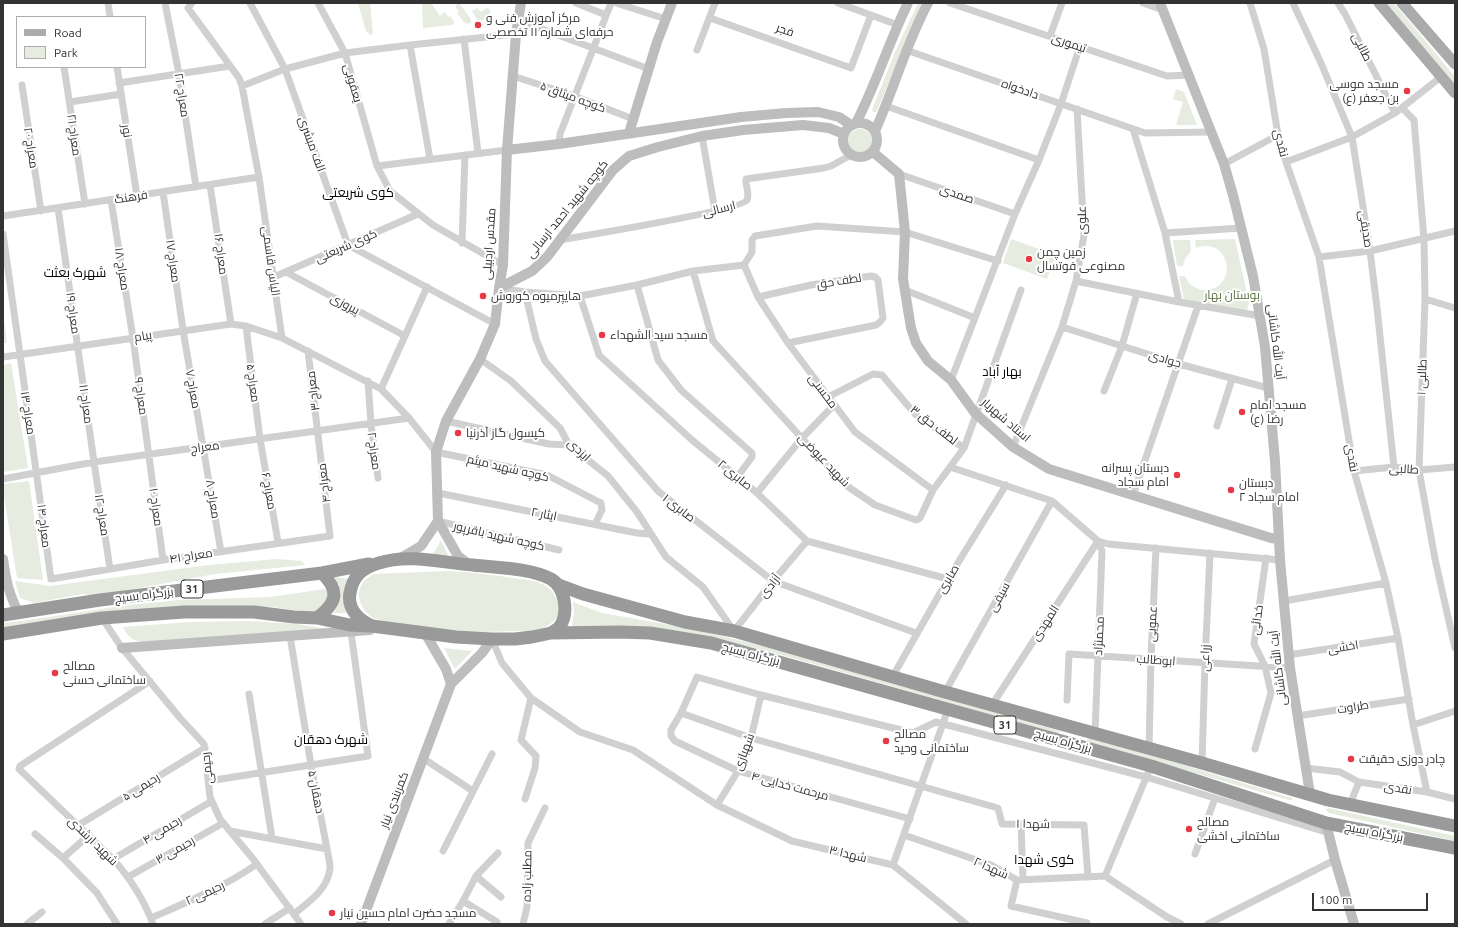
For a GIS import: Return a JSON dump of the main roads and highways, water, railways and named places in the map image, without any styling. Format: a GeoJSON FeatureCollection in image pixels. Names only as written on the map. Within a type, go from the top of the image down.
{"type":"FeatureCollection","features":[{"type":"Feature","properties":{"kind":"highway","name":"بزرگراه بسیج"},"geometry":{"type":"LineString","coordinates":[[3,615],[19,614],[100,600],[322,573],[399,560],[424,560],[503,568],[535,573],[551,579],[558,585],[583,594],[685,622],[734,631],[945,692],[1095,732],[1310,794],[1455,826]]}},
{"type":"Feature","properties":{"kind":"highway","name":"بزرگراه بسیج"},"geometry":{"type":"LineString","coordinates":[[372,626],[360,620],[352,610],[349,597],[351,584],[359,573],[370,566],[381,562]]}},
{"type":"Feature","properties":{"kind":"highway"},"geometry":{"type":"LineString","coordinates":[[317,618],[327,610],[334,601],[333,588],[328,579],[322,573]]}},
{"type":"Feature","properties":{"kind":"highway"},"geometry":{"type":"LineString","coordinates":[[551,633],[560,626],[565,617],[565,608],[558,585]]}},
{"type":"Feature","properties":{"kind":"highway","name":"بزرگراه بسیج"},"geometry":{"type":"LineString","coordinates":[[3,634],[102,618],[184,612],[247,612],[317,618],[350,625],[372,626],[456,637],[492,639],[532,638],[551,633],[650,633],[711,643],[1070,743],[1148,772],[1328,828],[1455,848]]}},
{"type":"Feature","properties":{"kind":"highway"},"geometry":{"type":"LineString","coordinates":[[1070,743],[1074,727]]}},
{"type":"Feature","properties":{"kind":"main road"},"geometry":{"type":"LineString","coordinates":[[1379,3],[1455,93]]}},
{"type":"Feature","properties":{"kind":"main road"},"geometry":{"type":"LineString","coordinates":[[1402,3],[1455,63]]}},
{"type":"Feature","properties":{"kind":"place","name":"مرکز آموزش فنی و حرفه‌ای شماره ۱۱ تخصصی"},"geometry":{"type":"Point","coordinates":[478,25]}},
{"type":"Feature","properties":{"kind":"place","name":"مسجد موسی بن جعفر (ع)"},"geometry":{"type":"Point","coordinates":[1407,91]}},
{"type":"Feature","properties":{"kind":"place","name":"زمین چمن مصنوعی فوتسال"},"geometry":{"type":"Point","coordinates":[1029,259]}},
{"type":"Feature","properties":{"kind":"place","name":"هایپرمیوه کوروش"},"geometry":{"type":"Point","coordinates":[483,296]}},
{"type":"Feature","properties":{"kind":"place","name":"مسجد سید الشهداء"},"geometry":{"type":"Point","coordinates":[602,335]}},
{"type":"Feature","properties":{"kind":"place","name":"مسجد امام رضا (ع)"},"geometry":{"type":"Point","coordinates":[1242,412]}},
{"type":"Feature","properties":{"kind":"place","name":"کپسول گاز آذرنیا"},"geometry":{"type":"Point","coordinates":[458,433]}},
{"type":"Feature","properties":{"kind":"place","name":"دبستان پسرانه امام سجاد"},"geometry":{"type":"Point","coordinates":[1177,475]}},
{"type":"Feature","properties":{"kind":"place","name":"دبستان امام سجاد ۲"},"geometry":{"type":"Point","coordinates":[1231,490]}},
{"type":"Feature","properties":{"kind":"place","name":"مصالح ساختمانی حسنی"},"geometry":{"type":"Point","coordinates":[55,673]}},
{"type":"Feature","properties":{"kind":"place","name":"مصالح ساختمانی وحید"},"geometry":{"type":"Point","coordinates":[886,741]}},
{"type":"Feature","properties":{"kind":"place","name":"چادر دوزی حقیقت"},"geometry":{"type":"Point","coordinates":[1351,759]}},
{"type":"Feature","properties":{"kind":"place","name":"مصالح ساختمانی اخشی"},"geometry":{"type":"Point","coordinates":[1189,829]}},
{"type":"Feature","properties":{"kind":"place","name":"مسجد حضرت امام حسین نیار"},"geometry":{"type":"Point","coordinates":[332,913]}},
{"type":"Feature","properties":{"kind":"district","name":"کوی شریعتی"},"geometry":{"type":"Point","coordinates":[358,193]}},
{"type":"Feature","properties":{"kind":"district","name":"شهرک بعثت"},"geometry":{"type":"Point","coordinates":[75,273]}},
{"type":"Feature","properties":{"kind":"district","name":"بهار آباد"},"geometry":{"type":"Point","coordinates":[1002,372]}},
{"type":"Feature","properties":{"kind":"district","name":"شهرک دهقان"},"geometry":{"type":"Point","coordinates":[331,740]}},
{"type":"Feature","properties":{"kind":"district","name":"کوی شهدا"},"geometry":{"type":"Point","coordinates":[1044,860]}},
{"type":"Feature","properties":{"kind":"park label","name":"بوستان بهار"},"geometry":{"type":"Point","coordinates":[1232,295]}}]}
